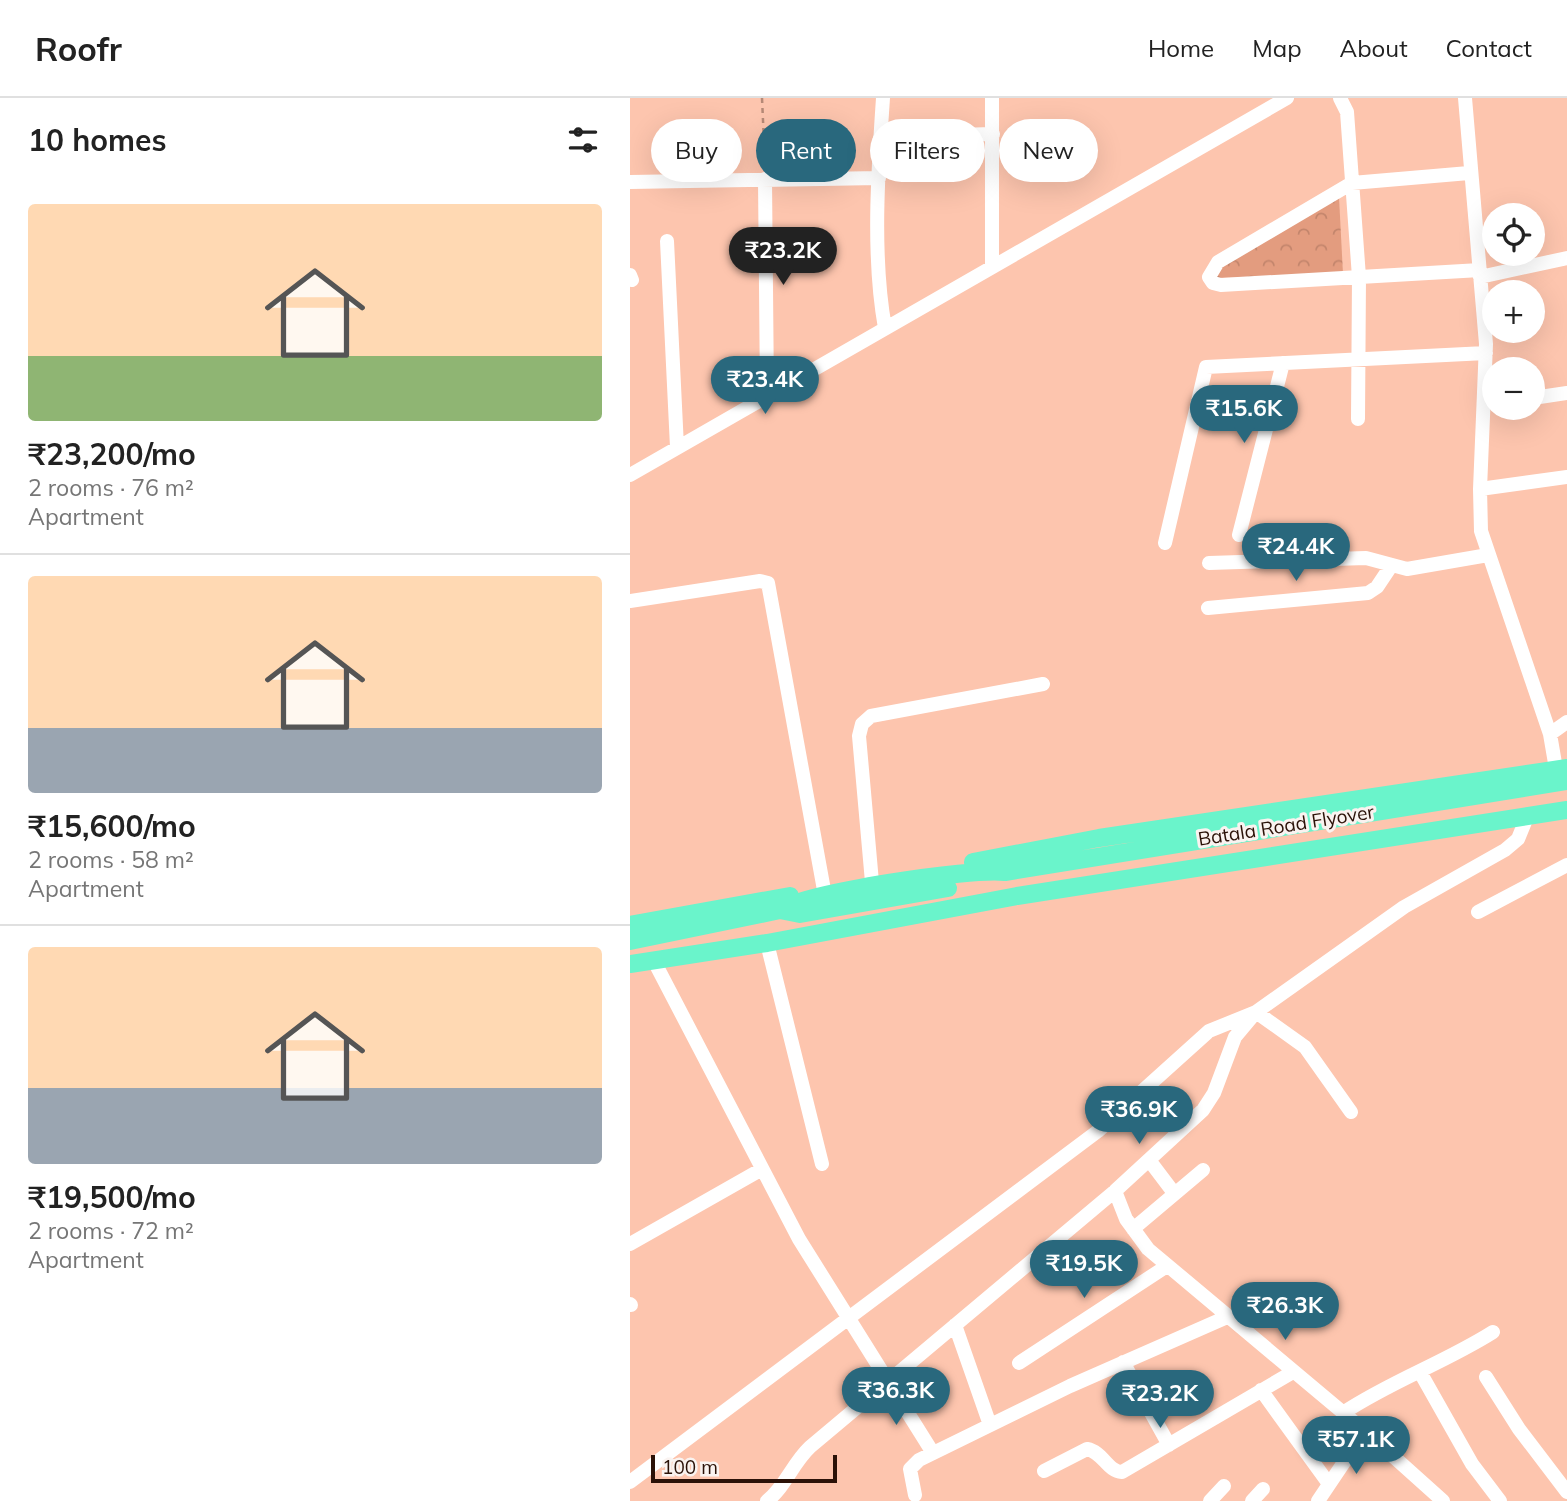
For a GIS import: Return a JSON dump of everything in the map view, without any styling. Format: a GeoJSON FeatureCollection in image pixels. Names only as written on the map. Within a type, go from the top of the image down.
{"type":"FeatureCollection","features":[{"type":"Feature","properties":{"kind":"main road"},"geometry":{"type":"LineString","coordinates":[[630,925],[1099,838],[1563,772]]}},
{"type":"Feature","properties":{"kind":"main road","name":"Batala Road Flyover"},"geometry":{"type":"LineString","coordinates":[[630,941],[780,910],[800,914],[989,880],[1005,872],[1563,772]]}},
{"type":"Feature","properties":{"kind":"main road"},"geometry":{"type":"LineString","coordinates":[[630,964],[767,943],[1017,896],[1567,810]]}},
{"type":"Feature","properties":{"kind":"street"},"geometry":{"type":"LineString","coordinates":[[881,119],[883,98]]}},
{"type":"Feature","properties":{"kind":"street"},"geometry":{"type":"LineString","coordinates":[[992,98],[992,265]]}},
{"type":"Feature","properties":{"kind":"street"},"geometry":{"type":"LineString","coordinates":[[630,475],[1287,98]]}},
{"type":"Feature","properties":{"kind":"street"},"geometry":{"type":"LineString","coordinates":[[1340,98],[1347,112],[1359,277],[1361,360],[1358,419]]}},
{"type":"Feature","properties":{"kind":"street"},"geometry":{"type":"LineString","coordinates":[[1465,98],[1469,173],[1486,357]]}},
{"type":"Feature","properties":{"kind":"street"},"geometry":{"type":"LineString","coordinates":[[985,134],[993,134]]}},
{"type":"Feature","properties":{"kind":"street"},"geometry":{"type":"LineString","coordinates":[[1469,173],[1352,183],[1217,262],[1209,277],[1213,283],[1221,285],[1480,273],[1567,258]]}},
{"type":"Feature","properties":{"kind":"street"},"geometry":{"type":"LineString","coordinates":[[630,182],[756,179]]}},
{"type":"Feature","properties":{"kind":"street"},"geometry":{"type":"LineString","coordinates":[[765,182],[766,395]]}},
{"type":"Feature","properties":{"kind":"street"},"geometry":{"type":"LineString","coordinates":[[879,182],[881,306],[885,328]]}},
{"type":"Feature","properties":{"kind":"street"},"geometry":{"type":"LineString","coordinates":[[667,241],[677,447]]}},
{"type":"Feature","properties":{"kind":"street"},"geometry":{"type":"LineString","coordinates":[[1165,543],[1206,368],[1486,353]]}},
{"type":"Feature","properties":{"kind":"street"},"geometry":{"type":"LineString","coordinates":[[1239,535],[1283,363]]}},
{"type":"Feature","properties":{"kind":"street"},"geometry":{"type":"LineString","coordinates":[[1545,396],[1567,393]]}},
{"type":"Feature","properties":{"kind":"street"},"geometry":{"type":"LineString","coordinates":[[1487,420],[1480,489],[1481,531],[1563,772]]}},
{"type":"Feature","properties":{"kind":"street"},"geometry":{"type":"LineString","coordinates":[[1480,489],[1567,477]]}},
{"type":"Feature","properties":{"kind":"street"},"geometry":{"type":"LineString","coordinates":[[1209,563],[1366,558],[1407,569],[1488,555]]}},
{"type":"Feature","properties":{"kind":"street"},"geometry":{"type":"LineString","coordinates":[[1208,608],[1368,593],[1377,587],[1391,566]]}},
{"type":"Feature","properties":{"kind":"street"},"geometry":{"type":"LineString","coordinates":[[630,601],[760,581],[768,583],[824,890]]}},
{"type":"Feature","properties":{"kind":"street"},"geometry":{"type":"LineString","coordinates":[[872,882],[859,736],[865,719],[1043,684]]}},
{"type":"Feature","properties":{"kind":"street"},"geometry":{"type":"LineString","coordinates":[[1550,734],[1567,722]]}},
{"type":"Feature","properties":{"kind":"street"},"geometry":{"type":"LineString","coordinates":[[767,1501],[780,1490],[802,1455],[1115,1191],[1208,1103],[1235,1037],[1256,1012],[1404,907],[1514,843],[1527,817]]}},
{"type":"Feature","properties":{"kind":"street"},"geometry":{"type":"LineString","coordinates":[[1478,912],[1567,865]]}},
{"type":"Feature","properties":{"kind":"street"},"geometry":{"type":"LineString","coordinates":[[767,943],[822,1164]]}},
{"type":"Feature","properties":{"kind":"street"},"geometry":{"type":"LineString","coordinates":[[654,961],[799,1239],[933,1453]]}},
{"type":"Feature","properties":{"kind":"street"},"geometry":{"type":"LineString","coordinates":[[1256,1012],[1308,1051],[1351,1112]]}},
{"type":"Feature","properties":{"kind":"street"},"geometry":{"type":"LineString","coordinates":[[630,1482],[1098,1131],[1199,1038],[1219,1025],[1256,1012]]}},
{"type":"Feature","properties":{"kind":"street"},"geometry":{"type":"LineString","coordinates":[[1149,1160],[1174,1193]]}},
{"type":"Feature","properties":{"kind":"street"},"geometry":{"type":"LineString","coordinates":[[630,1244],[762,1169]]}},
{"type":"Feature","properties":{"kind":"street"},"geometry":{"type":"LineString","coordinates":[[1133,1228],[1203,1170]]}},
{"type":"Feature","properties":{"kind":"street"},"geometry":{"type":"LineString","coordinates":[[1115,1191],[1133,1228],[1167,1266],[1365,1431],[1443,1501]]}},
{"type":"Feature","properties":{"kind":"street"},"geometry":{"type":"LineString","coordinates":[[1019,1363],[1167,1266]]}},
{"type":"Feature","properties":{"kind":"street"},"geometry":{"type":"LineString","coordinates":[[915,1495],[910,1469],[919,1460],[1123,1362],[1227,1317]]}},
{"type":"Feature","properties":{"kind":"street"},"geometry":{"type":"LineString","coordinates":[[955,1325],[990,1425]]}},
{"type":"Feature","properties":{"kind":"street"},"geometry":{"type":"LineString","coordinates":[[1343,1413],[1385,1386],[1457,1355],[1493,1332]]}},
{"type":"Feature","properties":{"kind":"street"},"geometry":{"type":"LineString","coordinates":[[1123,1362],[1169,1445]]}},
{"type":"Feature","properties":{"kind":"street"},"geometry":{"type":"LineString","coordinates":[[1420,1371],[1472,1464],[1500,1501]]}},
{"type":"Feature","properties":{"kind":"street"},"geometry":{"type":"LineString","coordinates":[[1044,1471],[1087,1449],[1094,1451],[1114,1470],[1122,1472],[1293,1372]]}},
{"type":"Feature","properties":{"kind":"street"},"geometry":{"type":"LineString","coordinates":[[1486,1377],[1519,1429],[1567,1492]]}},
{"type":"Feature","properties":{"kind":"street"},"geometry":{"type":"LineString","coordinates":[[1261,1390],[1329,1484]]}},
{"type":"Feature","properties":{"kind":"street"},"geometry":{"type":"LineString","coordinates":[[1318,1501],[1365,1431]]}},
{"type":"Feature","properties":{"kind":"street"},"geometry":{"type":"LineString","coordinates":[[1210,1501],[1224,1486]]}},
{"type":"Feature","properties":{"kind":"street"},"geometry":{"type":"LineString","coordinates":[[1252,1501],[1264,1489]]}},
{"type":"Feature","properties":{"kind":"path"},"geometry":{"type":"LineString","coordinates":[[762,98],[763,119]]}},
{"type":"Feature","properties":{"kind":"green space"},"geometry":{"type":"Polygon","coordinates":[[[1339,197],[1343,274],[1217,278],[1216,264],[1339,197]]]}}]}
